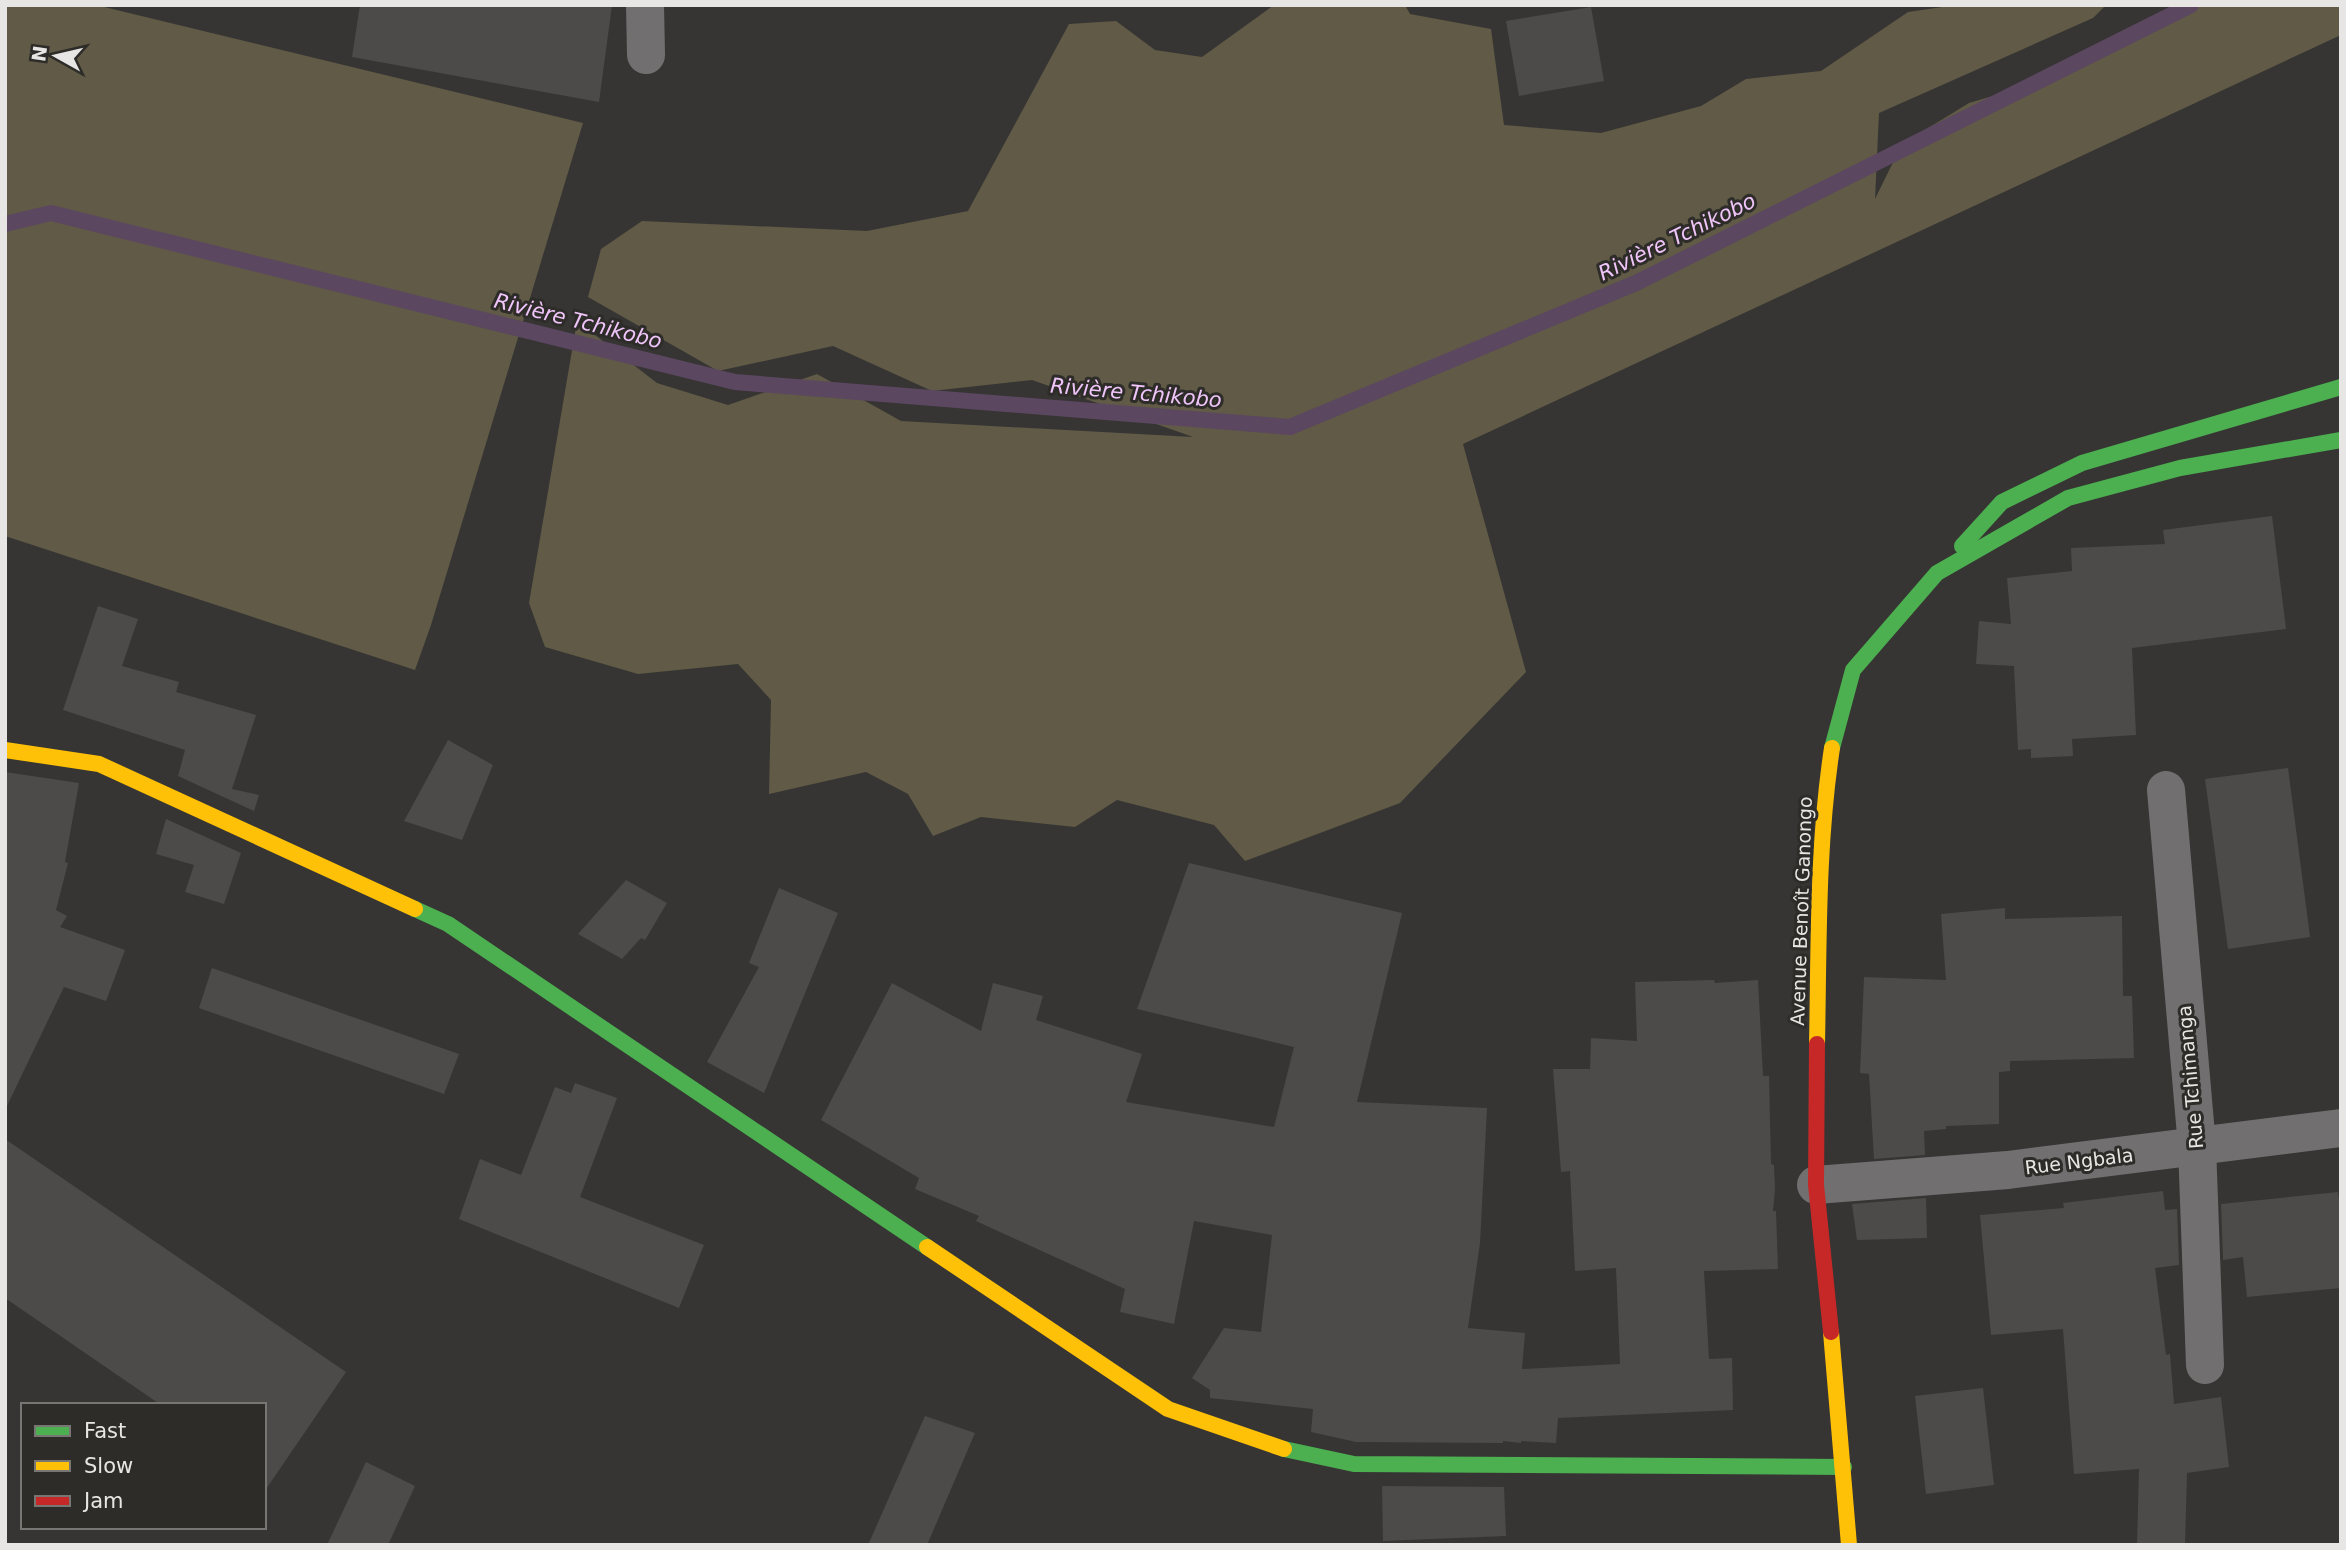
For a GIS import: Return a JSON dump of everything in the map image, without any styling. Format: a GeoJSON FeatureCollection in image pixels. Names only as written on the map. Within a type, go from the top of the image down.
{"type":"FeatureCollection","features":[{"type":"Feature","properties":{"kind":"street"},"geometry":{"type":"LineString","coordinates":[[645,5],[646,55]]}},
{"type":"Feature","properties":{"kind":"street"},"geometry":{"type":"LineString","coordinates":[[1937,573],[2002,502],[2082,463],[2341,387]]}},
{"type":"Feature","properties":{"kind":"street","name":"Avenue Benoît Ganongo"},"geometry":{"type":"LineString","coordinates":[[1849,1545],[1844,1467],[1816,1185],[1819,899],[1823,824],[1832,749],[1853,670],[1937,573],[2068,498],[2180,468],[2341,440]]}},
{"type":"Feature","properties":{"kind":"street"},"geometry":{"type":"LineString","coordinates":[[5,750],[99,764],[448,924],[1168,1409],[1271,1446],[1354,1464],[1844,1467]]}},
{"type":"Feature","properties":{"kind":"street","name":"Rue Tchimanga"},"geometry":{"type":"LineString","coordinates":[[2166,790],[2197,1146],[2206,1366]]}},
{"type":"Feature","properties":{"kind":"street","name":"Rue Ngbala"},"geometry":{"type":"LineString","coordinates":[[1816,1185],[2008,1170],[2341,1128]]}},
{"type":"Feature","properties":{"kind":"shaded area"},"geometry":{"type":"Polygon","coordinates":[[[5,5],[96,5],[583,123],[415,670],[5,536],[5,5]]]}},
{"type":"Feature","properties":{"kind":"shaded area"},"geometry":{"type":"Polygon","coordinates":[[[1274,5],[1405,5],[1410,14],[1491,29],[1504,125],[1601,133],[1701,106],[1746,79],[1821,71],[1908,12],[1956,5],[2106,5],[2093,18],[1879,113],[1875,199],[1902,144],[1969,103],[2063,75],[2168,10],[2200,5],[2341,5],[2341,35],[1463,444],[1526,672],[1400,803],[1245,861],[1214,825],[1117,800],[1075,827],[981,817],[933,836],[908,794],[866,772],[769,794],[771,700],[738,664],[638,674],[545,647],[529,603],[577,321],[657,383],[728,405],[817,374],[901,421],[1193,437],[1032,380],[932,391],[833,346],[718,371],[588,297],[601,249],[642,221],[867,231],[968,211],[1069,24],[1116,21],[1155,50],[1202,57],[1274,5]]]}},
{"type":"Feature","properties":{"kind":"building"},"geometry":{"type":"Polygon","coordinates":[[[360,5],[612,5],[599,102],[352,57],[360,5]]]}},
{"type":"Feature","properties":{"kind":"building"},"geometry":{"type":"Polygon","coordinates":[[[1591,7],[1604,81],[1519,96],[1506,21],[1591,7]]]}},
{"type":"Feature","properties":{"kind":"building"},"geometry":{"type":"Polygon","coordinates":[[[2272,516],[2286,629],[2132,648],[2136,735],[2072,739],[2073,756],[2031,758],[2031,749],[2018,750],[2014,666],[1976,664],[1979,621],[2011,624],[2007,578],[2072,571],[2071,548],[2165,544],[2163,530],[2272,516]]]}},
{"type":"Feature","properties":{"kind":"building"},"geometry":{"type":"Polygon","coordinates":[[[98,606],[138,619],[122,666],[179,682],[176,692],[256,715],[232,789],[259,795],[254,811],[178,776],[185,750],[63,710],[98,606]]]}},
{"type":"Feature","properties":{"kind":"building"},"geometry":{"type":"Polygon","coordinates":[[[448,740],[493,765],[462,840],[404,821],[448,740]]]}},
{"type":"Feature","properties":{"kind":"building"},"geometry":{"type":"Polygon","coordinates":[[[2288,768],[2310,937],[2228,949],[2205,779],[2288,768]]]}},
{"type":"Feature","properties":{"kind":"building"},"geometry":{"type":"Polygon","coordinates":[[[5,772],[79,783],[65,862],[68,863],[56,910],[67,916],[60,927],[125,950],[106,1001],[64,987],[5,1110],[5,772]]]}},
{"type":"Feature","properties":{"kind":"building"},"geometry":{"type":"Polygon","coordinates":[[[166,819],[241,853],[224,904],[185,892],[194,865],[156,854],[166,819]]]}},
{"type":"Feature","properties":{"kind":"building"},"geometry":{"type":"Polygon","coordinates":[[[1189,863],[1402,913],[1357,1102],[1487,1108],[1480,1243],[1468,1328],[1525,1333],[1522,1369],[1620,1364],[1616,1268],[1575,1271],[1570,1171],[1561,1172],[1553,1069],[1590,1069],[1591,1038],[1637,1041],[1635,982],[1714,980],[1715,983],[1758,980],[1763,1076],[1769,1076],[1771,1164],[1774,1165],[1775,1190],[1773,1211],[1776,1211],[1778,1269],[1704,1271],[1709,1359],[1732,1358],[1733,1410],[1558,1418],[1556,1443],[1356,1442],[1311,1432],[1313,1409],[1210,1398],[1210,1390],[1192,1378],[1224,1328],[1261,1332],[1272,1235],[1194,1221],[1174,1324],[1120,1312],[1125,1289],[976,1221],[979,1216],[915,1189],[919,1178],[821,1120],[892,983],[981,1031],[993,983],[1043,996],[1036,1020],[1142,1054],[1126,1102],[1274,1127],[1294,1047],[1137,1009],[1189,863]]]}},
{"type":"Feature","properties":{"kind":"building"},"geometry":{"type":"Polygon","coordinates":[[[626,880],[667,903],[645,940],[641,938],[622,959],[578,934],[626,880]]]}},
{"type":"Feature","properties":{"kind":"building"},"geometry":{"type":"Polygon","coordinates":[[[779,888],[838,913],[764,1093],[707,1062],[759,967],[749,963],[779,888]]]}},
{"type":"Feature","properties":{"kind":"building"},"geometry":{"type":"Polygon","coordinates":[[[2005,908],[2005,919],[2122,916],[2123,996],[2132,996],[2134,1058],[2010,1061],[2010,1071],[1999,1072],[1999,1124],[1946,1126],[1946,1129],[1924,1131],[1925,1155],[1874,1159],[1869,1074],[1860,1073],[1864,977],[1946,980],[1941,914],[2005,908]]]}},
{"type":"Feature","properties":{"kind":"building"},"geometry":{"type":"Polygon","coordinates":[[[212,968],[459,1054],[444,1094],[199,1008],[212,968]]]}},
{"type":"Feature","properties":{"kind":"building"},"geometry":{"type":"Polygon","coordinates":[[[575,1083],[617,1098],[580,1197],[704,1245],[679,1308],[459,1219],[480,1159],[521,1175],[555,1087],[571,1093],[575,1083]]]}},
{"type":"Feature","properties":{"kind":"building"},"geometry":{"type":"Polygon","coordinates":[[[5,1139],[346,1372],[266,1489],[266,1403],[158,1403],[5,1298],[5,1139]]]}},
{"type":"Feature","properties":{"kind":"building"},"geometry":{"type":"Polygon","coordinates":[[[2163,1191],[2165,1210],[2177,1209],[2179,1265],[2155,1268],[2166,1355],[2170,1354],[2174,1404],[2221,1397],[2229,1467],[2187,1473],[2185,1545],[2137,1545],[2139,1469],[2074,1474],[2063,1329],[1991,1335],[1980,1215],[2064,1208],[2063,1203],[2163,1191]]]}},
{"type":"Feature","properties":{"kind":"building"},"geometry":{"type":"Polygon","coordinates":[[[2338,1192],[2341,1216],[2341,1288],[2247,1297],[2243,1257],[2223,1260],[2221,1204],[2338,1192]]]}},
{"type":"Feature","properties":{"kind":"building"},"geometry":{"type":"Polygon","coordinates":[[[1926,1198],[1927,1238],[1857,1240],[1852,1204],[1926,1198]]]}},
{"type":"Feature","properties":{"kind":"building"},"geometry":{"type":"Polygon","coordinates":[[[1983,1388],[1994,1485],[1926,1494],[1915,1396],[1983,1388]]]}},
{"type":"Feature","properties":{"kind":"building"},"geometry":{"type":"Polygon","coordinates":[[[925,1416],[975,1433],[927,1545],[868,1545],[925,1416]]]}},
{"type":"Feature","properties":{"kind":"building"},"geometry":{"type":"Polygon","coordinates":[[[366,1462],[415,1486],[388,1545],[327,1545],[366,1462]]]}},
{"type":"Feature","properties":{"kind":"building"},"geometry":{"type":"Polygon","coordinates":[[[1382,1486],[1504,1487],[1506,1536],[1383,1541],[1382,1486]]]}},
{"type":"Feature","properties":{"kind":"waterway","name":"Rivière Tchikobo"},"geometry":{"type":"LineString","coordinates":[[5,224],[51,213],[735,382],[1290,427],[1636,283],[2191,5]]}},
{"type":"Feature","properties":{"kind":"traffic: fast"},"geometry":{"type":"LineString","coordinates":[[1962,546],[2002,502],[2082,463],[2341,387]]}},
{"type":"Feature","properties":{"kind":"traffic: fast"},"geometry":{"type":"LineString","coordinates":[[1832,748],[1853,670],[1937,573],[2068,498],[2180,468],[2341,440]]}},
{"type":"Feature","properties":{"kind":"traffic: fast"},"geometry":{"type":"LineString","coordinates":[[415,909],[448,924],[927,1247]]}},
{"type":"Feature","properties":{"kind":"traffic: fast"},"geometry":{"type":"LineString","coordinates":[[1284,1449],[1354,1464],[1844,1467]]}},
{"type":"Feature","properties":{"kind":"traffic: slow"},"geometry":{"type":"LineString","coordinates":[[1817,1044],[1821,859],[1832,748]]}},
{"type":"Feature","properties":{"kind":"traffic: slow"},"geometry":{"type":"LineString","coordinates":[[5,750],[99,764],[415,909]]}},
{"type":"Feature","properties":{"kind":"traffic: slow"},"geometry":{"type":"LineString","coordinates":[[927,1247],[1168,1409],[1284,1449]]}},
{"type":"Feature","properties":{"kind":"traffic: slow"},"geometry":{"type":"LineString","coordinates":[[1831,1332],[1849,1545]]}},
{"type":"Feature","properties":{"kind":"traffic: jam"},"geometry":{"type":"LineString","coordinates":[[1817,1044],[1816,1185],[1831,1332]]}}]}
